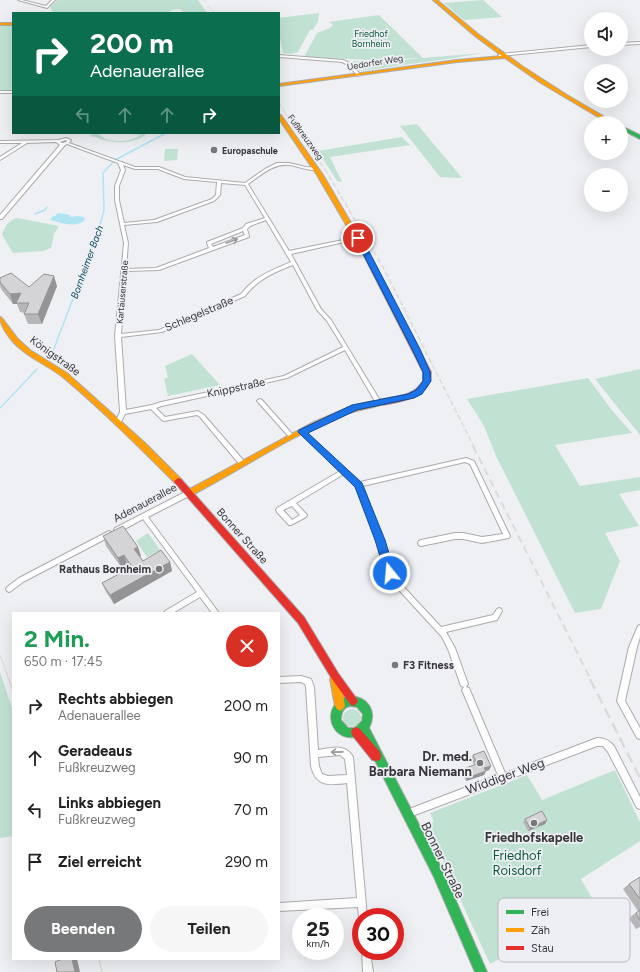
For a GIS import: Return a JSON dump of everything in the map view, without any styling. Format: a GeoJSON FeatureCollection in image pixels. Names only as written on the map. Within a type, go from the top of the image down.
{"type":"FeatureCollection","features":[{"type":"Feature","properties":{"kind":"street"},"geometry":{"type":"LineString","coordinates":[[19,0],[47,7]]}},
{"type":"Feature","properties":{"kind":"street"},"geometry":{"type":"LineString","coordinates":[[47,7],[54,0]]}},
{"type":"Feature","properties":{"kind":"street"},"geometry":{"type":"LineString","coordinates":[[435,0],[458,22],[502,56],[563,96],[600,116]]}},
{"type":"Feature","properties":{"kind":"street"},"geometry":{"type":"LineString","coordinates":[[47,7],[49,12]]}},
{"type":"Feature","properties":{"kind":"street"},"geometry":{"type":"LineString","coordinates":[[0,24],[12,24]]}},
{"type":"Feature","properties":{"kind":"street"},"geometry":{"type":"LineString","coordinates":[[628,44],[640,43]]}},
{"type":"Feature","properties":{"kind":"street"},"geometry":{"type":"LineString","coordinates":[[502,56],[584,47]]}},
{"type":"Feature","properties":{"kind":"street"},"geometry":{"type":"LineString","coordinates":[[488,57],[490,54],[514,59],[516,55]]}},
{"type":"Feature","properties":{"kind":"street"},"geometry":{"type":"LineString","coordinates":[[502,56],[516,55]]}},
{"type":"Feature","properties":{"kind":"street"},"geometry":{"type":"LineString","coordinates":[[280,56],[348,62],[359,75]]}},
{"type":"Feature","properties":{"kind":"street","name":"Uedorfer Weg"},"geometry":{"type":"LineString","coordinates":[[280,85],[502,56]]}},
{"type":"Feature","properties":{"kind":"street"},"geometry":{"type":"LineString","coordinates":[[0,92],[12,92]]}},
{"type":"Feature","properties":{"kind":"street","name":"Fußkreuzweg"},"geometry":{"type":"LineString","coordinates":[[280,117],[317,169],[358,238],[396,308],[426,372],[427,381],[419,392],[411,396],[378,402]]}},
{"type":"Feature","properties":{"kind":"street"},"geometry":{"type":"LineString","coordinates":[[628,131],[640,137]]}},
{"type":"Feature","properties":{"kind":"street"},"geometry":{"type":"LineString","coordinates":[[0,218],[70,134]]}},
{"type":"Feature","properties":{"kind":"street"},"geometry":{"type":"LineString","coordinates":[[0,142],[65,142],[138,169]]}},
{"type":"Feature","properties":{"kind":"street"},"geometry":{"type":"LineString","coordinates":[[0,159],[26,142]]}},
{"type":"Feature","properties":{"kind":"street"},"geometry":{"type":"LineString","coordinates":[[119,162],[123,170],[159,168],[179,177],[246,184],[294,263],[319,310],[329,320],[378,402]]}},
{"type":"Feature","properties":{"kind":"street","name":"Fußkreuzweg"},"geometry":{"type":"LineString","coordinates":[[246,184],[276,164],[317,169]]}},
{"type":"Feature","properties":{"kind":"street","name":"Kartäuserstraße"},"geometry":{"type":"LineString","coordinates":[[118,423],[123,412],[118,336],[126,243],[117,200],[117,186],[123,170]]}},
{"type":"Feature","properties":{"kind":"street"},"geometry":{"type":"LineString","coordinates":[[123,224],[155,221],[212,200],[218,195],[219,181]]}},
{"type":"Feature","properties":{"kind":"street"},"geometry":{"type":"LineString","coordinates":[[124,270],[157,269],[211,249],[209,243],[245,229],[248,225],[266,219]]}},
{"type":"Feature","properties":{"kind":"street"},"geometry":{"type":"LineString","coordinates":[[288,253],[358,238]]}},
{"type":"Feature","properties":{"kind":"street","name":"Schlegelstraße"},"geometry":{"type":"LineString","coordinates":[[118,336],[160,331],[243,295],[250,286],[271,272],[294,263]]}},
{"type":"Feature","properties":{"kind":"street","name":"Königstraße"},"geometry":{"type":"LineString","coordinates":[[0,319],[16,341],[28,352],[65,375],[118,423]]}},
{"type":"Feature","properties":{"kind":"street","name":"Knippstraße"},"geometry":{"type":"LineString","coordinates":[[123,412],[153,407],[285,377],[345,348]]}},
{"type":"Feature","properties":{"kind":"street"},"geometry":{"type":"LineString","coordinates":[[260,401],[292,437]]}},
{"type":"Feature","properties":{"kind":"street","name":"Adenauerallee"},"geometry":{"type":"LineString","coordinates":[[9,589],[21,580],[292,437],[355,407],[378,402]]}},
{"type":"Feature","properties":{"kind":"street"},"geometry":{"type":"LineString","coordinates":[[153,407],[164,419],[198,413],[242,463]]}},
{"type":"Feature","properties":{"kind":"street","name":"Bonner Straße"},"geometry":{"type":"LineString","coordinates":[[118,423],[142,445],[188,493],[301,620],[335,676],[353,701]]}},
{"type":"Feature","properties":{"kind":"street"},"geometry":{"type":"LineString","coordinates":[[302,432],[343,472],[359,485],[380,540],[390,573],[399,586],[440,630],[451,648],[465,687],[503,777]]}},
{"type":"Feature","properties":{"kind":"street"},"geometry":{"type":"LineString","coordinates":[[359,485],[466,460],[472,462],[507,536],[482,540],[455,536],[422,543]]}},
{"type":"Feature","properties":{"kind":"street"},"geometry":{"type":"LineString","coordinates":[[292,502],[343,472]]}},
{"type":"Feature","properties":{"kind":"street"},"geometry":{"type":"LineString","coordinates":[[144,516],[215,612]]}},
{"type":"Feature","properties":{"kind":"street"},"geometry":{"type":"LineString","coordinates":[[169,612],[201,593]]}},
{"type":"Feature","properties":{"kind":"street"},"geometry":{"type":"LineString","coordinates":[[440,630],[495,618],[499,612]]}},
{"type":"Feature","properties":{"kind":"street"},"geometry":{"type":"LineString","coordinates":[[640,628],[633,647],[621,700],[640,735]]}},
{"type":"Feature","properties":{"kind":"street","name":"Bonner Straße"},"geometry":{"type":"LineString","coordinates":[[335,676],[340,706]]}},
{"type":"Feature","properties":{"kind":"street"},"geometry":{"type":"LineString","coordinates":[[280,680],[301,679],[308,681],[310,686],[314,754],[316,774],[318,777],[324,780],[350,779]]}},
{"type":"Feature","properties":{"kind":"street"},"geometry":{"type":"LineString","coordinates":[[353,701],[364,706],[367,711],[368,721],[364,728],[356,732],[348,732],[342,730],[335,718],[336,712],[343,703],[353,701]]}},
{"type":"Feature","properties":{"kind":"street","name":"Bonner Straße"},"geometry":{"type":"LineString","coordinates":[[364,728],[436,869],[481,972]]}},
{"type":"Feature","properties":{"kind":"street","name":"Bonner Straße"},"geometry":{"type":"LineString","coordinates":[[356,732],[379,760]]}},
{"type":"Feature","properties":{"kind":"street","name":"Widdiger Weg"},"geometry":{"type":"LineString","coordinates":[[408,814],[597,742],[607,744],[611,749],[640,805]]}},
{"type":"Feature","properties":{"kind":"street"},"geometry":{"type":"LineString","coordinates":[[314,754],[341,751],[349,757],[362,908]]}},
{"type":"Feature","properties":{"kind":"street"},"geometry":{"type":"LineString","coordinates":[[280,907],[362,902]]}},
{"type":"Feature","properties":{"kind":"street"},"geometry":{"type":"LineString","coordinates":[[367,960],[368,972]]}},
{"type":"Feature","properties":{"kind":"green space"},"geometry":{"type":"Polygon","coordinates":[[[57,0],[198,0],[206,12],[183,12],[180,9],[171,10],[170,12],[52,12],[50,7],[57,0]]]}},
{"type":"Feature","properties":{"kind":"green space"},"geometry":{"type":"Polygon","coordinates":[[[483,0],[502,17],[464,20],[444,3],[483,0]]]}},
{"type":"Feature","properties":{"kind":"green space"},"geometry":{"type":"Polygon","coordinates":[[[319,13],[318,21],[313,30],[310,30],[298,52],[291,54],[283,53],[280,39],[280,18],[319,13]]]}},
{"type":"Feature","properties":{"kind":"green space","name":"Friedhof Bornheim"},"geometry":{"type":"Polygon","coordinates":[[[379,15],[423,58],[483,53],[360,71],[352,61],[378,63],[420,58],[369,60],[304,57],[317,33],[330,28],[333,25],[329,22],[379,15]]]}},
{"type":"Feature","properties":{"kind":"green space"},"geometry":{"type":"Polygon","coordinates":[[[12,24],[12,91],[0,91],[0,25],[12,24]]]}},
{"type":"Feature","properties":{"kind":"green space"},"geometry":{"type":"Polygon","coordinates":[[[417,124],[462,178],[440,177],[400,126],[417,124]]]}},
{"type":"Feature","properties":{"kind":"green space"},"geometry":{"type":"Polygon","coordinates":[[[91,134],[98,134],[106,139],[124,141],[141,135],[128,134],[147,134],[129,142],[106,141],[90,136],[91,134]]]}},
{"type":"Feature","properties":{"kind":"green space"},"geometry":{"type":"Polygon","coordinates":[[[402,137],[410,145],[330,157],[342,182],[337,181],[318,151],[402,137]]]}},
{"type":"Feature","properties":{"kind":"green space"},"geometry":{"type":"Polygon","coordinates":[[[165,149],[178,149],[177,160],[164,161],[165,149]]]}},
{"type":"Feature","properties":{"kind":"green space"},"geometry":{"type":"Polygon","coordinates":[[[17,218],[59,226],[54,234],[51,248],[43,251],[13,253],[2,235],[7,224],[17,218]]]}},
{"type":"Feature","properties":{"kind":"green space"},"geometry":{"type":"Polygon","coordinates":[[[192,354],[220,385],[168,396],[164,379],[168,377],[165,366],[192,354]]]}},
{"type":"Feature","properties":{"kind":"green space"},"geometry":{"type":"Polygon","coordinates":[[[640,369],[640,435],[595,379],[640,369]]]}},
{"type":"Feature","properties":{"kind":"green space"},"geometry":{"type":"Polygon","coordinates":[[[588,378],[611,409],[632,433],[555,445],[580,486],[640,477],[640,490],[619,494],[639,526],[605,533],[620,561],[601,609],[575,613],[496,456],[484,426],[467,399],[588,378]]]}},
{"type":"Feature","properties":{"kind":"green space"},"geometry":{"type":"Polygon","coordinates":[[[148,533],[160,550],[147,557],[136,541],[148,533]]]}},
{"type":"Feature","properties":{"kind":"green space"},"geometry":{"type":"Polygon","coordinates":[[[0,672],[12,708],[12,836],[0,838],[0,672]]]}},
{"type":"Feature","properties":{"kind":"green space"},"geometry":{"type":"Polygon","coordinates":[[[352,709],[358,712],[361,718],[358,724],[352,727],[346,724],[343,718],[346,712],[352,709]]]}},
{"type":"Feature","properties":{"kind":"green space","name":"Friedhof Roisdorf"},"geometry":{"type":"Polygon","coordinates":[[[615,770],[640,822],[640,841],[581,879],[592,898],[498,898],[498,960],[490,964],[426,825],[434,822],[430,813],[527,775],[542,800],[615,770]]]}},
{"type":"Feature","properties":{"kind":"water"},"geometry":{"type":"Polygon","coordinates":[[[58,213],[71,215],[69,217],[84,217],[85,220],[81,223],[72,224],[50,220],[58,213]]]}},
{"type":"Feature","properties":{"kind":"building"},"geometry":{"type":"Polygon","coordinates":[[[11,273],[29,287],[44,274],[54,276],[38,314],[24,314],[29,303],[16,303],[21,293],[10,294],[0,282],[0,278],[11,273]]]}},
{"type":"Feature","properties":{"kind":"building"},"geometry":{"type":"Polygon","coordinates":[[[123,526],[138,547],[134,549],[143,561],[161,550],[170,562],[110,595],[102,583],[132,567],[124,555],[118,558],[103,536],[123,526]]]}},
{"type":"Feature","properties":{"kind":"building","name":"Dr. med. Barbara Niemann"},"geometry":{"type":"Polygon","coordinates":[[[484,751],[491,766],[484,768],[486,771],[467,778],[463,769],[477,764],[473,755],[484,751]]]}},
{"type":"Feature","properties":{"kind":"building","name":"Friedhofskapelle"},"geometry":{"type":"Polygon","coordinates":[[[542,811],[547,820],[530,828],[525,819],[542,811]]]}},
{"type":"Feature","properties":{"kind":"building"},"geometry":{"type":"Polygon","coordinates":[[[640,877],[640,899],[629,884],[640,877]]]}},
{"type":"Feature","properties":{"kind":"building"},"geometry":{"type":"Polygon","coordinates":[[[640,910],[640,920],[636,913],[640,910]]]}},
{"type":"Feature","properties":{"kind":"building"},"geometry":{"type":"Polygon","coordinates":[[[60,960],[72,960],[75,972],[57,972],[55,962],[60,960]]]}},
{"type":"Feature","properties":{"kind":"waterway","name":"Bornheimer Bach"},"geometry":{"type":"LineString","coordinates":[[195,12],[189,4],[196,1]]}},
{"type":"Feature","properties":{"kind":"waterway","name":"Bornheimer Bach"},"geometry":{"type":"LineString","coordinates":[[53,351],[98,233],[104,210],[103,173],[115,160],[164,134]]}},
{"type":"Feature","properties":{"kind":"waterway"},"geometry":{"type":"LineString","coordinates":[[35,214],[45,210],[47,207]]}},
{"type":"Feature","properties":{"kind":"waterway"},"geometry":{"type":"LineString","coordinates":[[0,408],[37,369]]}},
{"type":"Feature","properties":{"kind":"tram line"},"geometry":{"type":"LineString","coordinates":[[0,655],[9,680]]}},
{"type":"Feature","properties":{"kind":"tram line"},"geometry":{"type":"LineString","coordinates":[[9,679],[12,688]]}},
{"type":"Feature","properties":{"kind":"tram line"},"geometry":{"type":"LineString","coordinates":[[99,960],[102,972]]}},
{"type":"Feature","properties":{"kind":"railway"},"geometry":{"type":"LineString","coordinates":[[204,0],[213,12]]}},
{"type":"Feature","properties":{"kind":"railway"},"geometry":{"type":"LineString","coordinates":[[280,105],[288,117]]}},
{"type":"Feature","properties":{"kind":"railway"},"geometry":{"type":"LineString","coordinates":[[288,116],[326,171],[384,269],[474,447]]}},
{"type":"Feature","properties":{"kind":"railway"},"geometry":{"type":"LineString","coordinates":[[473,446],[591,680]]}},
{"type":"Feature","properties":{"kind":"railway"},"geometry":{"type":"LineString","coordinates":[[590,679],[640,778]]}},
{"type":"Feature","properties":{"kind":"traffic: fast"},"geometry":{"type":"LineString","coordinates":[[628,131],[640,137]]}},
{"type":"Feature","properties":{"kind":"traffic: fast"},"geometry":{"type":"LineString","coordinates":[[349,701],[355,701],[365,708],[368,717],[367,723],[361,730],[355,733],[349,733],[339,726],[336,720],[336,714],[343,704],[349,701]]}},
{"type":"Feature","properties":{"kind":"traffic: fast"},"geometry":{"type":"LineString","coordinates":[[364,728],[438,873],[481,972]]}},
{"type":"Feature","properties":{"kind":"traffic: slow"},"geometry":{"type":"LineString","coordinates":[[435,0],[477,35],[520,67],[601,116]]}},
{"type":"Feature","properties":{"kind":"traffic: slow"},"geometry":{"type":"LineString","coordinates":[[0,24],[12,24]]}},
{"type":"Feature","properties":{"kind":"traffic: slow"},"geometry":{"type":"LineString","coordinates":[[280,85],[457,61],[503,57]]}},
{"type":"Feature","properties":{"kind":"traffic: slow"},"geometry":{"type":"LineString","coordinates":[[280,117],[320,175],[365,252]]}},
{"type":"Feature","properties":{"kind":"traffic: slow"},"geometry":{"type":"LineString","coordinates":[[0,319],[16,341],[28,352],[65,375],[142,445],[178,481]]}},
{"type":"Feature","properties":{"kind":"traffic: slow"},"geometry":{"type":"LineString","coordinates":[[189,493],[329,418],[368,404],[382,402]]}},
{"type":"Feature","properties":{"kind":"traffic: slow"},"geometry":{"type":"LineString","coordinates":[[335,679],[340,706]]}},
{"type":"Feature","properties":{"kind":"traffic: jam"},"geometry":{"type":"LineString","coordinates":[[365,252],[427,372],[427,381],[419,391],[407,397],[382,402]]}},
{"type":"Feature","properties":{"kind":"traffic: jam"},"geometry":{"type":"LineString","coordinates":[[178,481],[301,620],[335,676],[353,701]]}},
{"type":"Feature","properties":{"kind":"traffic: jam"},"geometry":{"type":"LineString","coordinates":[[356,732],[376,756]]}},
{"type":"Feature","properties":{"kind":"place","name":"Europaschule"},"geometry":{"type":"Point","coordinates":[214,150]}},
{"type":"Feature","properties":{"kind":"place","name":"Rathaus Bornheim"},"geometry":{"type":"Point","coordinates":[159,569]}},
{"type":"Feature","properties":{"kind":"place","name":"F3 Fitness"},"geometry":{"type":"Point","coordinates":[395,665]}},
{"type":"Feature","properties":{"kind":"place","name":"Dr. med. Barbara Niemann"},"geometry":{"type":"Point","coordinates":[480,763]}},
{"type":"Feature","properties":{"kind":"place","name":"Friedhofskapelle"},"geometry":{"type":"Point","coordinates":[534,823]}},
{"type":"Feature","properties":{"kind":"route"},"geometry":{"type":"LineString","coordinates":[[358,238],[396,308],[416,349],[426,372],[427,381],[419,392],[411,396],[355,407],[302,432],[343,472],[359,485],[380,540],[390,573]]}}]}
